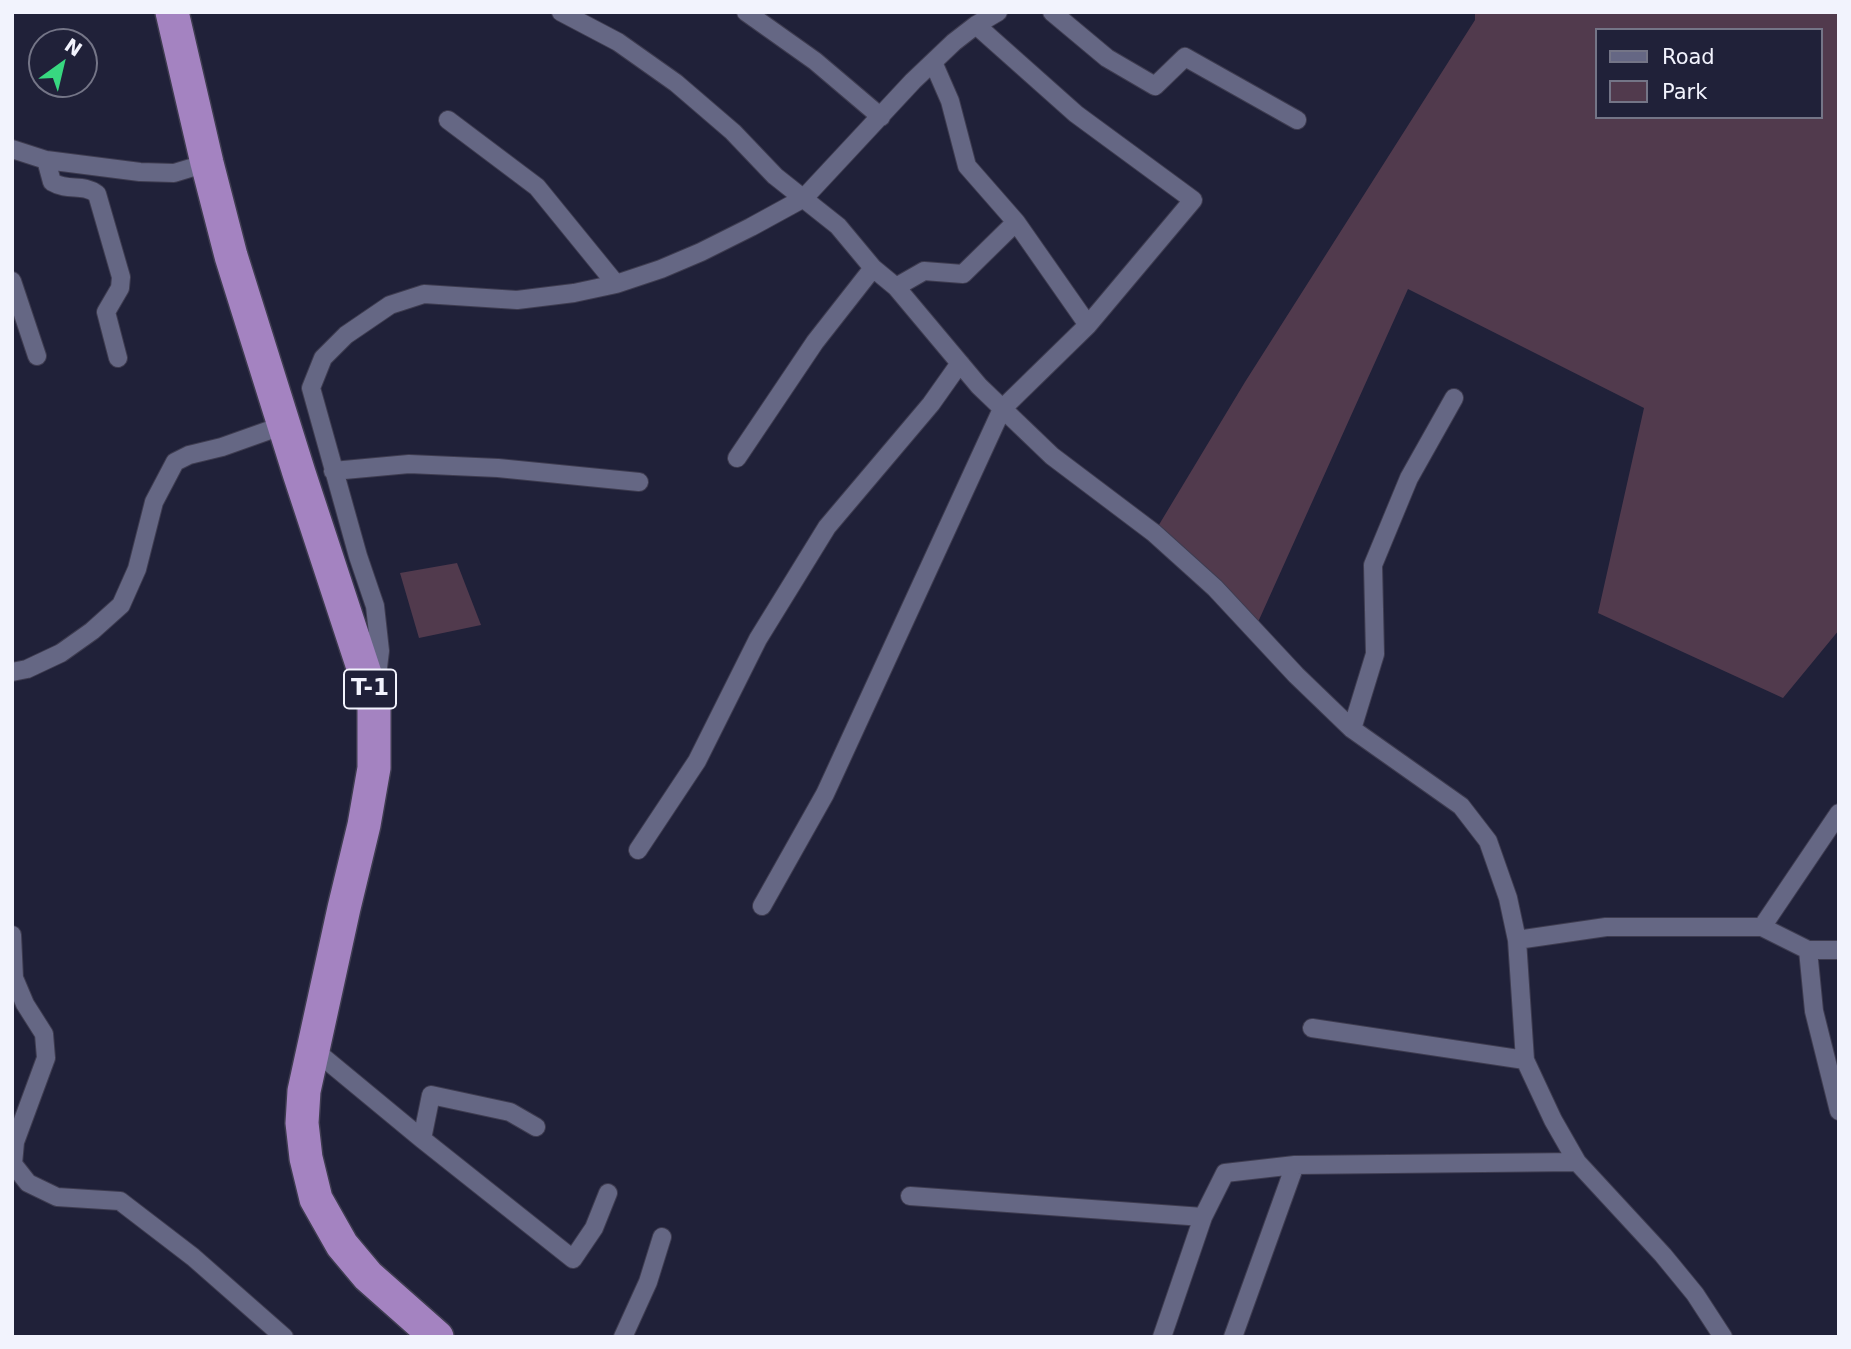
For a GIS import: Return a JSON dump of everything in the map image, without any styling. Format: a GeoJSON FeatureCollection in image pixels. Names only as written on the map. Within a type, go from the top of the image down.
{"type":"FeatureCollection","features":[{"type":"Feature","properties":{"kind":"highway","name":"T-1"},"geometry":{"type":"LineString","coordinates":[[172,12],[232,256],[374,701],[374,768],[364,825],[304,1091],[302,1123],[306,1158],[316,1199],[354,1261],[437,1337]]}},
{"type":"Feature","properties":{"kind":"street"},"geometry":{"type":"LineString","coordinates":[[561,12],[618,42],[676,83],[733,132],[775,176],[838,226],[873,268],[896,287],[1002,409],[1052,456],[1148,528],[1195,570],[1352,729],[1461,807],[1488,841],[1508,898],[1517,940],[1525,1060],[1553,1120],[1577,1162],[1663,1255],[1695,1294],[1723,1337]]}},
{"type":"Feature","properties":{"kind":"street"},"geometry":{"type":"LineString","coordinates":[[746,12],[815,61],[880,117]]}},
{"type":"Feature","properties":{"kind":"street"},"geometry":{"type":"LineString","coordinates":[[374,701],[380,651],[375,606],[333,471],[311,388],[323,358],[346,335],[390,305],[424,294],[517,300],[574,293],[616,284],[701,252],[804,198],[933,62],[976,24],[998,12]]}},
{"type":"Feature","properties":{"kind":"street"},"geometry":{"type":"LineString","coordinates":[[1052,12],[1107,58],[1155,86],[1185,57],[1297,120]]}},
{"type":"Feature","properties":{"kind":"street"},"geometry":{"type":"LineString","coordinates":[[762,906],[837,769],[881,667],[1002,409],[1088,325],[1193,200],[1076,114],[976,24]]}},
{"type":"Feature","properties":{"kind":"street"},"geometry":{"type":"LineString","coordinates":[[933,62],[950,101],[967,166],[1016,222],[1088,325]]}},
{"type":"Feature","properties":{"kind":"street"},"geometry":{"type":"LineString","coordinates":[[448,120],[537,187],[616,284]]}},
{"type":"Feature","properties":{"kind":"street"},"geometry":{"type":"LineString","coordinates":[[12,149],[46,160],[140,172],[174,173],[207,163]]}},
{"type":"Feature","properties":{"kind":"street"},"geometry":{"type":"LineString","coordinates":[[46,160],[52,182],[62,188],[89,188],[97,194],[121,277],[120,288],[106,312],[118,358]]}},
{"type":"Feature","properties":{"kind":"street"},"geometry":{"type":"LineString","coordinates":[[896,287],[924,271],[963,274],[1016,222]]}},
{"type":"Feature","properties":{"kind":"street"},"geometry":{"type":"LineString","coordinates":[[737,458],[815,342],[873,268]]}},
{"type":"Feature","properties":{"kind":"street"},"geometry":{"type":"LineString","coordinates":[[12,281],[37,356]]}},
{"type":"Feature","properties":{"kind":"street"},"geometry":{"type":"LineString","coordinates":[[638,850],[697,761],[758,639],[827,527],[931,404],[960,363]]}},
{"type":"Feature","properties":{"kind":"street"},"geometry":{"type":"LineString","coordinates":[[1352,729],[1375,654],[1373,565],[1409,478],[1454,398]]}},
{"type":"Feature","properties":{"kind":"street"},"geometry":{"type":"LineString","coordinates":[[12,672],[61,653],[92,631],[121,605],[136,569],[154,502],[175,462],[189,455],[222,447],[284,425]]}},
{"type":"Feature","properties":{"kind":"street"},"geometry":{"type":"LineString","coordinates":[[333,471],[409,464],[498,468],[639,482]]}},
{"type":"Feature","properties":{"kind":"street"},"geometry":{"type":"LineString","coordinates":[[1762,927],[1839,813]]}},
{"type":"Feature","properties":{"kind":"street"},"geometry":{"type":"LineString","coordinates":[[1517,940],[1606,928],[1762,927],[1808,950],[1839,950]]}},
{"type":"Feature","properties":{"kind":"street"},"geometry":{"type":"LineString","coordinates":[[12,935],[14,978],[25,1004],[44,1034],[46,1058],[15,1142],[13,1164],[28,1184],[57,1197],[120,1201],[193,1257],[285,1337]]}},
{"type":"Feature","properties":{"kind":"street"},"geometry":{"type":"LineString","coordinates":[[1808,950],[1814,1011],[1839,1111]]}},
{"type":"Feature","properties":{"kind":"street"},"geometry":{"type":"LineString","coordinates":[[1312,1028],[1525,1060]]}},
{"type":"Feature","properties":{"kind":"street"},"geometry":{"type":"LineString","coordinates":[[312,1048],[573,1259],[594,1228],[608,1193]]}},
{"type":"Feature","properties":{"kind":"street"},"geometry":{"type":"LineString","coordinates":[[422,1139],[431,1095],[510,1112],[536,1127]]}},
{"type":"Feature","properties":{"kind":"street"},"geometry":{"type":"LineString","coordinates":[[1162,1337],[1203,1217],[1225,1173],[1294,1165],[1577,1162]]}},
{"type":"Feature","properties":{"kind":"street"},"geometry":{"type":"LineString","coordinates":[[1233,1337],[1294,1165]]}},
{"type":"Feature","properties":{"kind":"street"},"geometry":{"type":"LineString","coordinates":[[910,1196],[1203,1217]]}},
{"type":"Feature","properties":{"kind":"street"},"geometry":{"type":"LineString","coordinates":[[623,1337],[648,1282],[662,1237]]}},
{"type":"Feature","properties":{"kind":"green space"},"geometry":{"type":"Polygon","coordinates":[[[1475,12],[1839,12],[1839,630],[1783,698],[1598,613],[1644,408],[1408,289],[1254,631],[1154,533],[1245,382],[1475,20],[1475,12]]]}},
{"type":"Feature","properties":{"kind":"green space"},"geometry":{"type":"Polygon","coordinates":[[[457,563],[481,625],[419,638],[400,573],[457,563]]]}}]}
